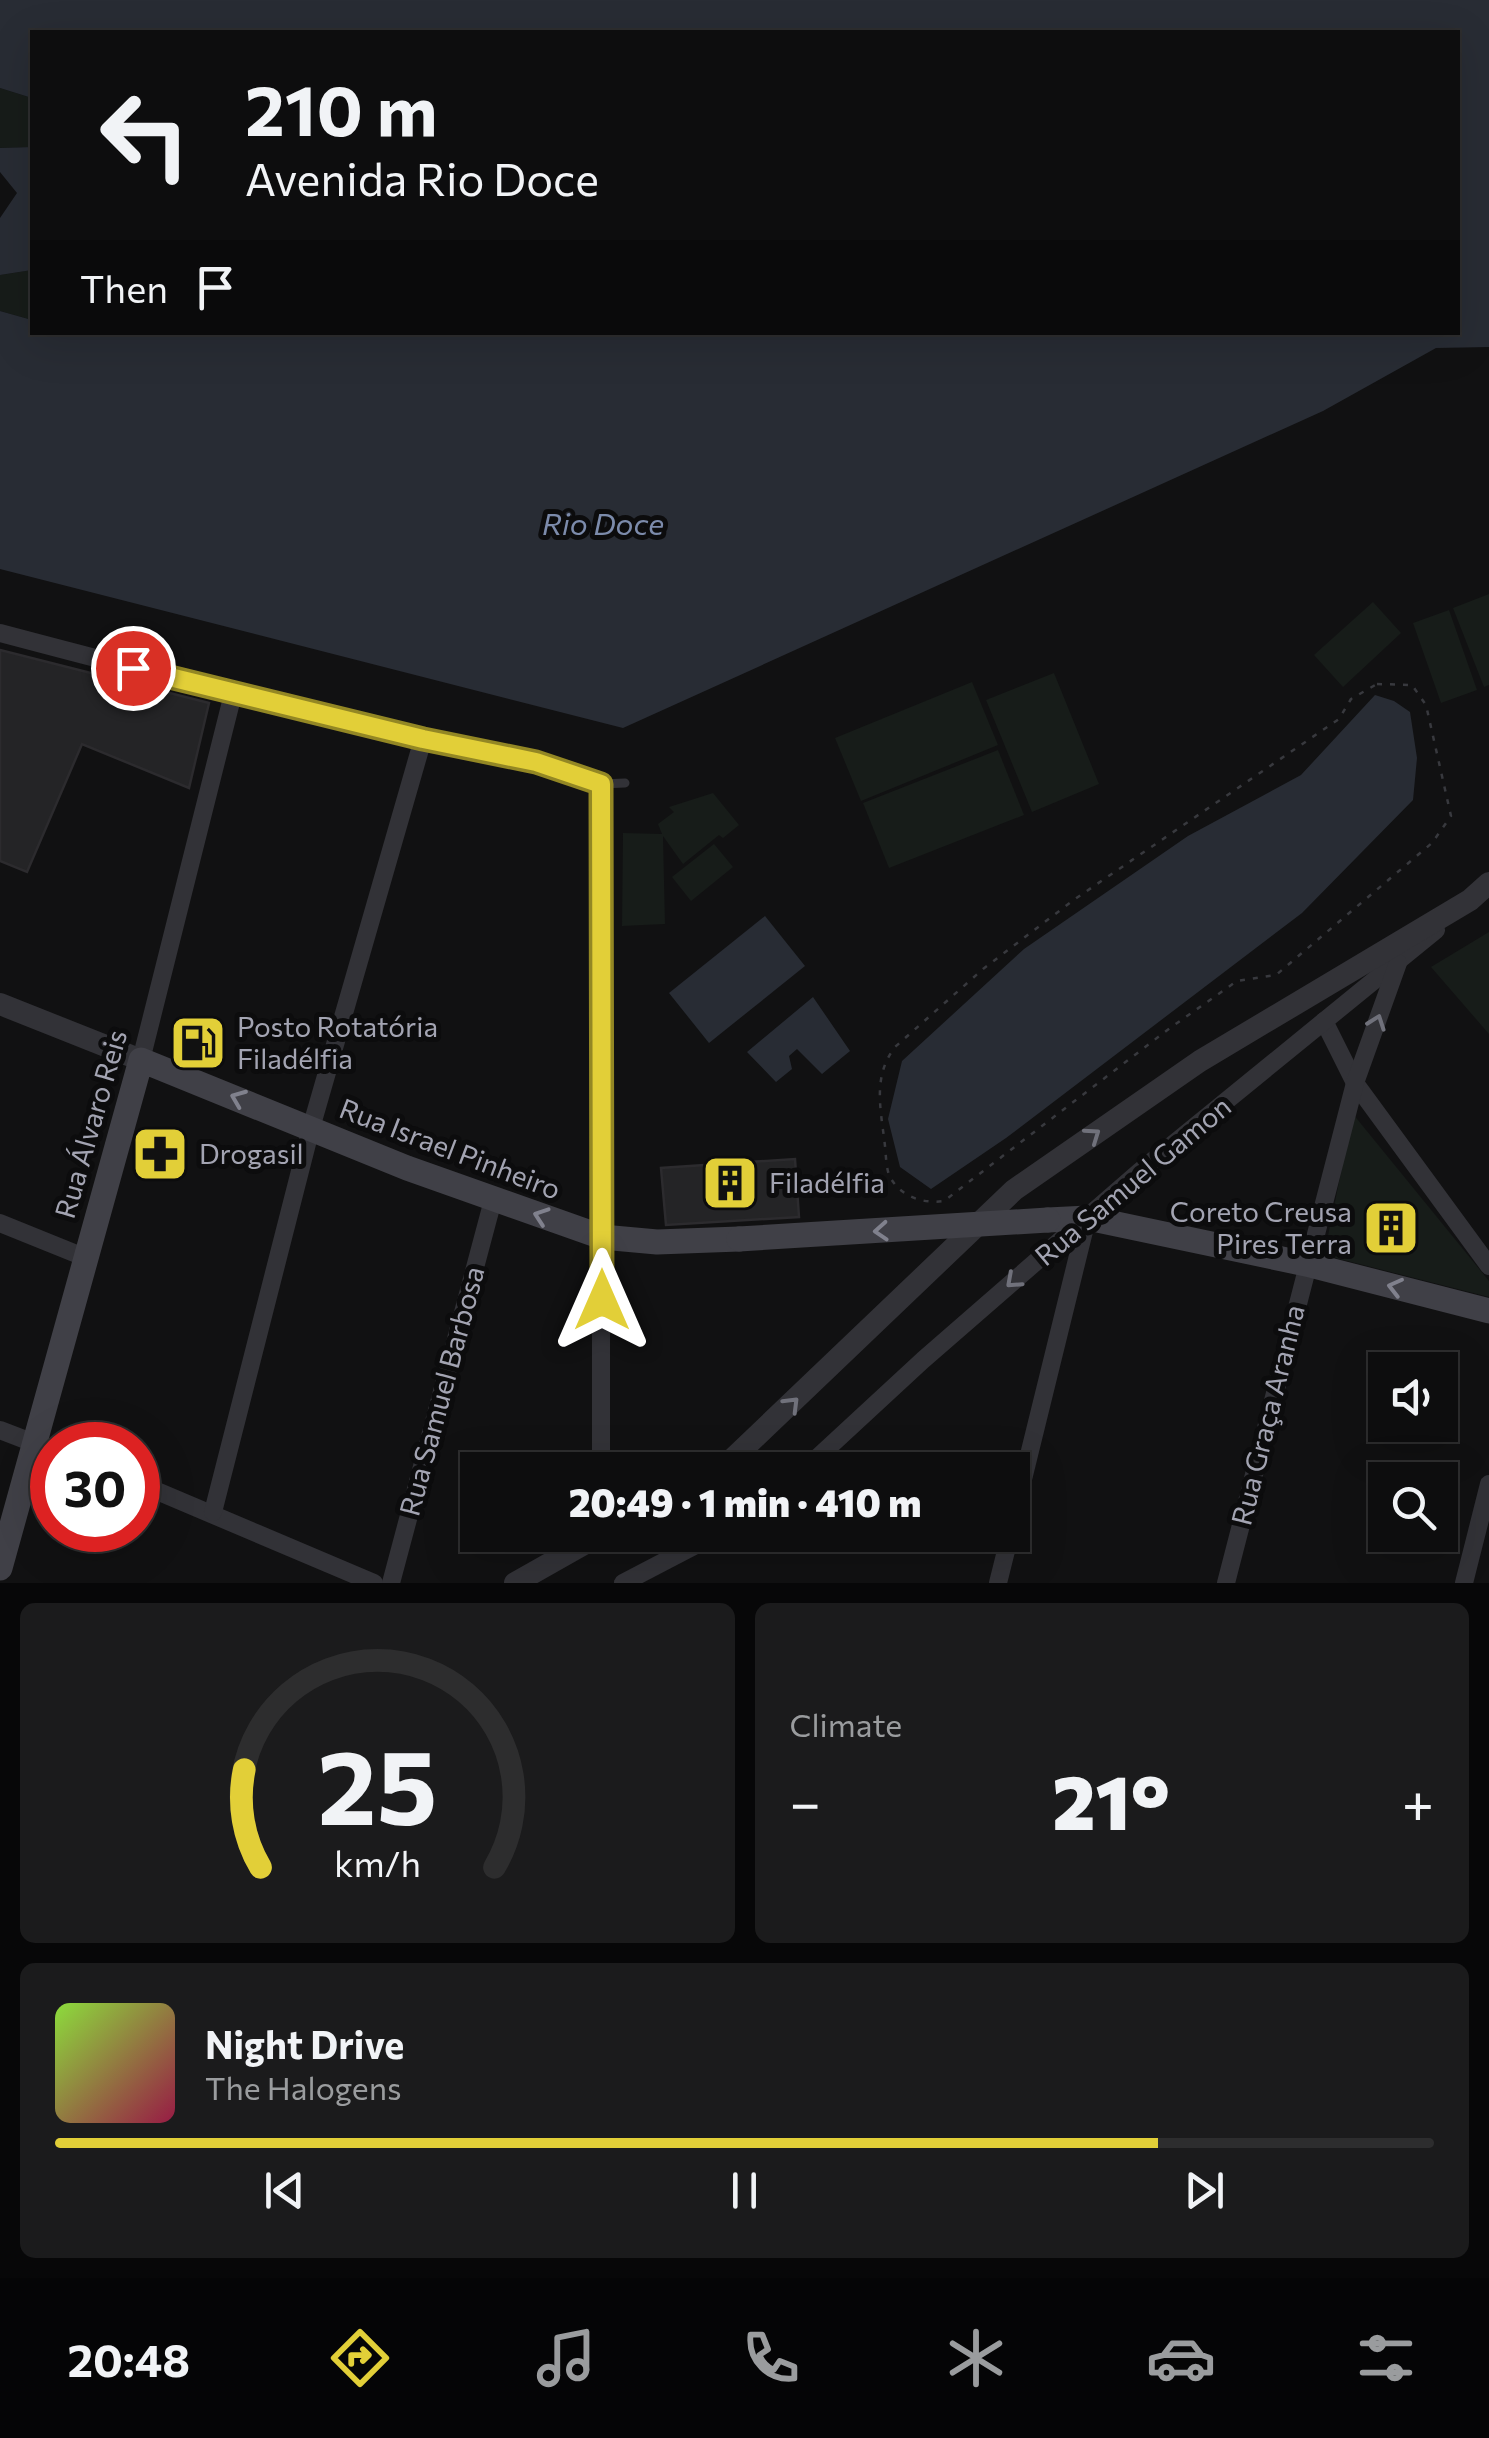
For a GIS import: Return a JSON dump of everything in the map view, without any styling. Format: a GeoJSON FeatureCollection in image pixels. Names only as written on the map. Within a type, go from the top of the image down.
{"type":"FeatureCollection","features":[{"type":"Feature","properties":{"kind":"main road","name":"Rua Israel Pinheiro"},"geometry":{"type":"LineString","coordinates":[[141,1060],[493,1200],[602,1237],[657,1242],[740,1240],[1088,1218],[1306,1264],[1489,1312]]}},
{"type":"Feature","properties":{"kind":"main road","name":"Rua Álvaro Reis"},"geometry":{"type":"LineString","coordinates":[[48,1422],[84,1258],[141,1060]]}},
{"type":"Feature","properties":{"kind":"main road","name":"Rua Álvaro Reis"},"geometry":{"type":"LineString","coordinates":[[0,1568],[30,1483]]}},
{"type":"Feature","properties":{"kind":"street"},"geometry":{"type":"LineString","coordinates":[[0,633],[232,694],[536,762],[601,784],[601,1452]]}},
{"type":"Feature","properties":{"kind":"street","name":"Rua Álvaro Reis"},"geometry":{"type":"LineString","coordinates":[[141,1060],[232,694]]}},
{"type":"Feature","properties":{"kind":"street"},"geometry":{"type":"LineString","coordinates":[[213,1512],[310,1128],[423,739]]}},
{"type":"Feature","properties":{"kind":"street"},"geometry":{"type":"LineString","coordinates":[[739,1452],[1014,1190],[1200,1061],[1470,900],[1489,883]]}},
{"type":"Feature","properties":{"kind":"street","name":"Rua Samuel Gamon"},"geometry":{"type":"LineString","coordinates":[[823,1452],[1088,1218],[1470,900]]}},
{"type":"Feature","properties":{"kind":"street","name":"Rua Graça Aranha"},"geometry":{"type":"LineString","coordinates":[[1226,1583],[1355,1084],[1399,961]]}},
{"type":"Feature","properties":{"kind":"street","name":"Rua Israel Pinheiro"},"geometry":{"type":"LineString","coordinates":[[0,1004],[141,1060]]}},
{"type":"Feature","properties":{"kind":"street"},"geometry":{"type":"LineString","coordinates":[[1324,1021],[1355,1084],[1489,1266]]}},
{"type":"Feature","properties":{"kind":"street","name":"Rua Samuel Barbosa"},"geometry":{"type":"LineString","coordinates":[[391,1583],[493,1200]]}},
{"type":"Feature","properties":{"kind":"street"},"geometry":{"type":"LineString","coordinates":[[1030,1452],[1088,1218]]}},
{"type":"Feature","properties":{"kind":"street"},"geometry":{"type":"LineString","coordinates":[[0,1223],[84,1258]]}},
{"type":"Feature","properties":{"kind":"street"},"geometry":{"type":"LineString","coordinates":[[0,1430],[30,1441]]}},
{"type":"Feature","properties":{"kind":"street"},"geometry":{"type":"LineString","coordinates":[[1464,1583],[1489,1484]]}},
{"type":"Feature","properties":{"kind":"street"},"geometry":{"type":"LineString","coordinates":[[160,1492],[374,1583]]}},
{"type":"Feature","properties":{"kind":"street"},"geometry":{"type":"LineString","coordinates":[[516,1583],[570,1552]]}},
{"type":"Feature","properties":{"kind":"street"},"geometry":{"type":"LineString","coordinates":[[623,1583],[682,1552]]}},
{"type":"Feature","properties":{"kind":"street"},"geometry":{"type":"LineString","coordinates":[[998,1583],[1006,1552]]}},
{"type":"Feature","properties":{"kind":"lane"},"geometry":{"type":"LineString","coordinates":[[601,784],[625,784]]}},
{"type":"Feature","properties":{"kind":"path"},"geometry":{"type":"LineString","coordinates":[[1377,684],[1412,685],[1426,705],[1452,816],[1432,843],[1276,976],[1237,981],[944,1200],[925,1204],[889,1176],[878,1089],[884,1062],[895,1047],[982,969],[1076,899],[1339,719],[1351,699],[1364,691],[1377,684]]}},
{"type":"Feature","properties":{"kind":"shaded area"},"geometry":{"type":"Polygon","coordinates":[[[0,88],[30,97],[30,147],[0,148],[0,88]]]}},
{"type":"Feature","properties":{"kind":"shaded area"},"geometry":{"type":"Polygon","coordinates":[[[30,270],[30,319],[0,311],[0,275],[30,270]]]}},
{"type":"Feature","properties":{"kind":"shaded area"},"geometry":{"type":"Polygon","coordinates":[[[1489,594],[1489,685],[1484,687],[1453,608],[1489,594]]]}},
{"type":"Feature","properties":{"kind":"shaded area"},"geometry":{"type":"Polygon","coordinates":[[[1373,602],[1401,633],[1343,687],[1314,655],[1373,602]]]}},
{"type":"Feature","properties":{"kind":"shaded area"},"geometry":{"type":"Polygon","coordinates":[[[1449,610],[1477,690],[1441,703],[1413,623],[1449,610]]]}},
{"type":"Feature","properties":{"kind":"shaded area"},"geometry":{"type":"Polygon","coordinates":[[[1054,673],[1099,784],[1032,812],[986,700],[1054,673]]]}},
{"type":"Feature","properties":{"kind":"shaded area"},"geometry":{"type":"Polygon","coordinates":[[[972,682],[998,745],[861,801],[835,738],[972,682]]]}},
{"type":"Feature","properties":{"kind":"shaded area"},"geometry":{"type":"Polygon","coordinates":[[[998,750],[1024,815],[889,868],[863,803],[998,750]]]}},
{"type":"Feature","properties":{"kind":"shaded area"},"geometry":{"type":"Polygon","coordinates":[[[713,793],[739,825],[723,838],[719,835],[683,864],[663,836],[665,924],[622,926],[623,833],[662,834],[658,824],[674,812],[669,807],[713,793]]]}},
{"type":"Feature","properties":{"kind":"shaded area"},"geometry":{"type":"Polygon","coordinates":[[[714,844],[733,867],[691,901],[672,877],[714,844]]]}},
{"type":"Feature","properties":{"kind":"shaded area"},"geometry":{"type":"Polygon","coordinates":[[[1489,932],[1489,1034],[1431,967],[1489,932]]]}},
{"type":"Feature","properties":{"kind":"shaded area"},"geometry":{"type":"Polygon","coordinates":[[[1353,1114],[1489,1281],[1489,1297],[1324,1255],[1353,1114]]]}},
{"type":"Feature","properties":{"kind":"water","name":"Rio Doce"},"geometry":{"type":"Polygon","coordinates":[[[0,0],[1489,0],[1489,347],[1436,348],[1323,411],[623,728],[0,569],[0,311],[30,319],[30,335],[1460,335],[1460,30],[30,30],[30,97],[0,88],[0,0]]]}},
{"type":"Feature","properties":{"kind":"water"},"geometry":{"type":"Polygon","coordinates":[[[30,147],[30,270],[0,275],[0,218],[17,193],[0,172],[0,148],[30,147]]]}},
{"type":"Feature","properties":{"kind":"water"},"geometry":{"type":"Polygon","coordinates":[[[1375,695],[1410,712],[1417,758],[1413,800],[1302,913],[1006,1138],[931,1189],[900,1167],[888,1119],[902,1061],[1024,949],[1188,836],[1301,775],[1375,695]]]}},
{"type":"Feature","properties":{"kind":"water"},"geometry":{"type":"Polygon","coordinates":[[[765,916],[805,966],[709,1043],[669,993],[765,916]]]}},
{"type":"Feature","properties":{"kind":"water"},"geometry":{"type":"Polygon","coordinates":[[[813,997],[850,1051],[822,1074],[797,1049],[789,1056],[792,1069],[776,1082],[747,1052],[813,997]]]}},
{"type":"Feature","properties":{"kind":"building"},"geometry":{"type":"Polygon","coordinates":[[[0,650],[209,703],[189,788],[82,744],[27,872],[0,861],[0,650]]]}},
{"type":"Feature","properties":{"kind":"building","name":"Filadélfia"},"geometry":{"type":"Polygon","coordinates":[[[795,1159],[799,1217],[666,1225],[661,1168],[795,1159]]]}},
{"type":"Feature","properties":{"kind":"place","name":"Posto Rotatória Filadélfia"},"geometry":{"type":"Point","coordinates":[198,1043]}},
{"type":"Feature","properties":{"kind":"place","name":"Drogasil"},"geometry":{"type":"Point","coordinates":[160,1154]}},
{"type":"Feature","properties":{"kind":"place","name":"Filadélfia"},"geometry":{"type":"Point","coordinates":[730,1183]}},
{"type":"Feature","properties":{"kind":"place","name":"Coreto Creusa Pires Terra"},"geometry":{"type":"Point","coordinates":[1391,1228]}},
{"type":"Feature","properties":{"kind":"route"},"geometry":{"type":"LineString","coordinates":[[133,668],[423,739],[536,762],[601,784],[602,1300]]}}]}
